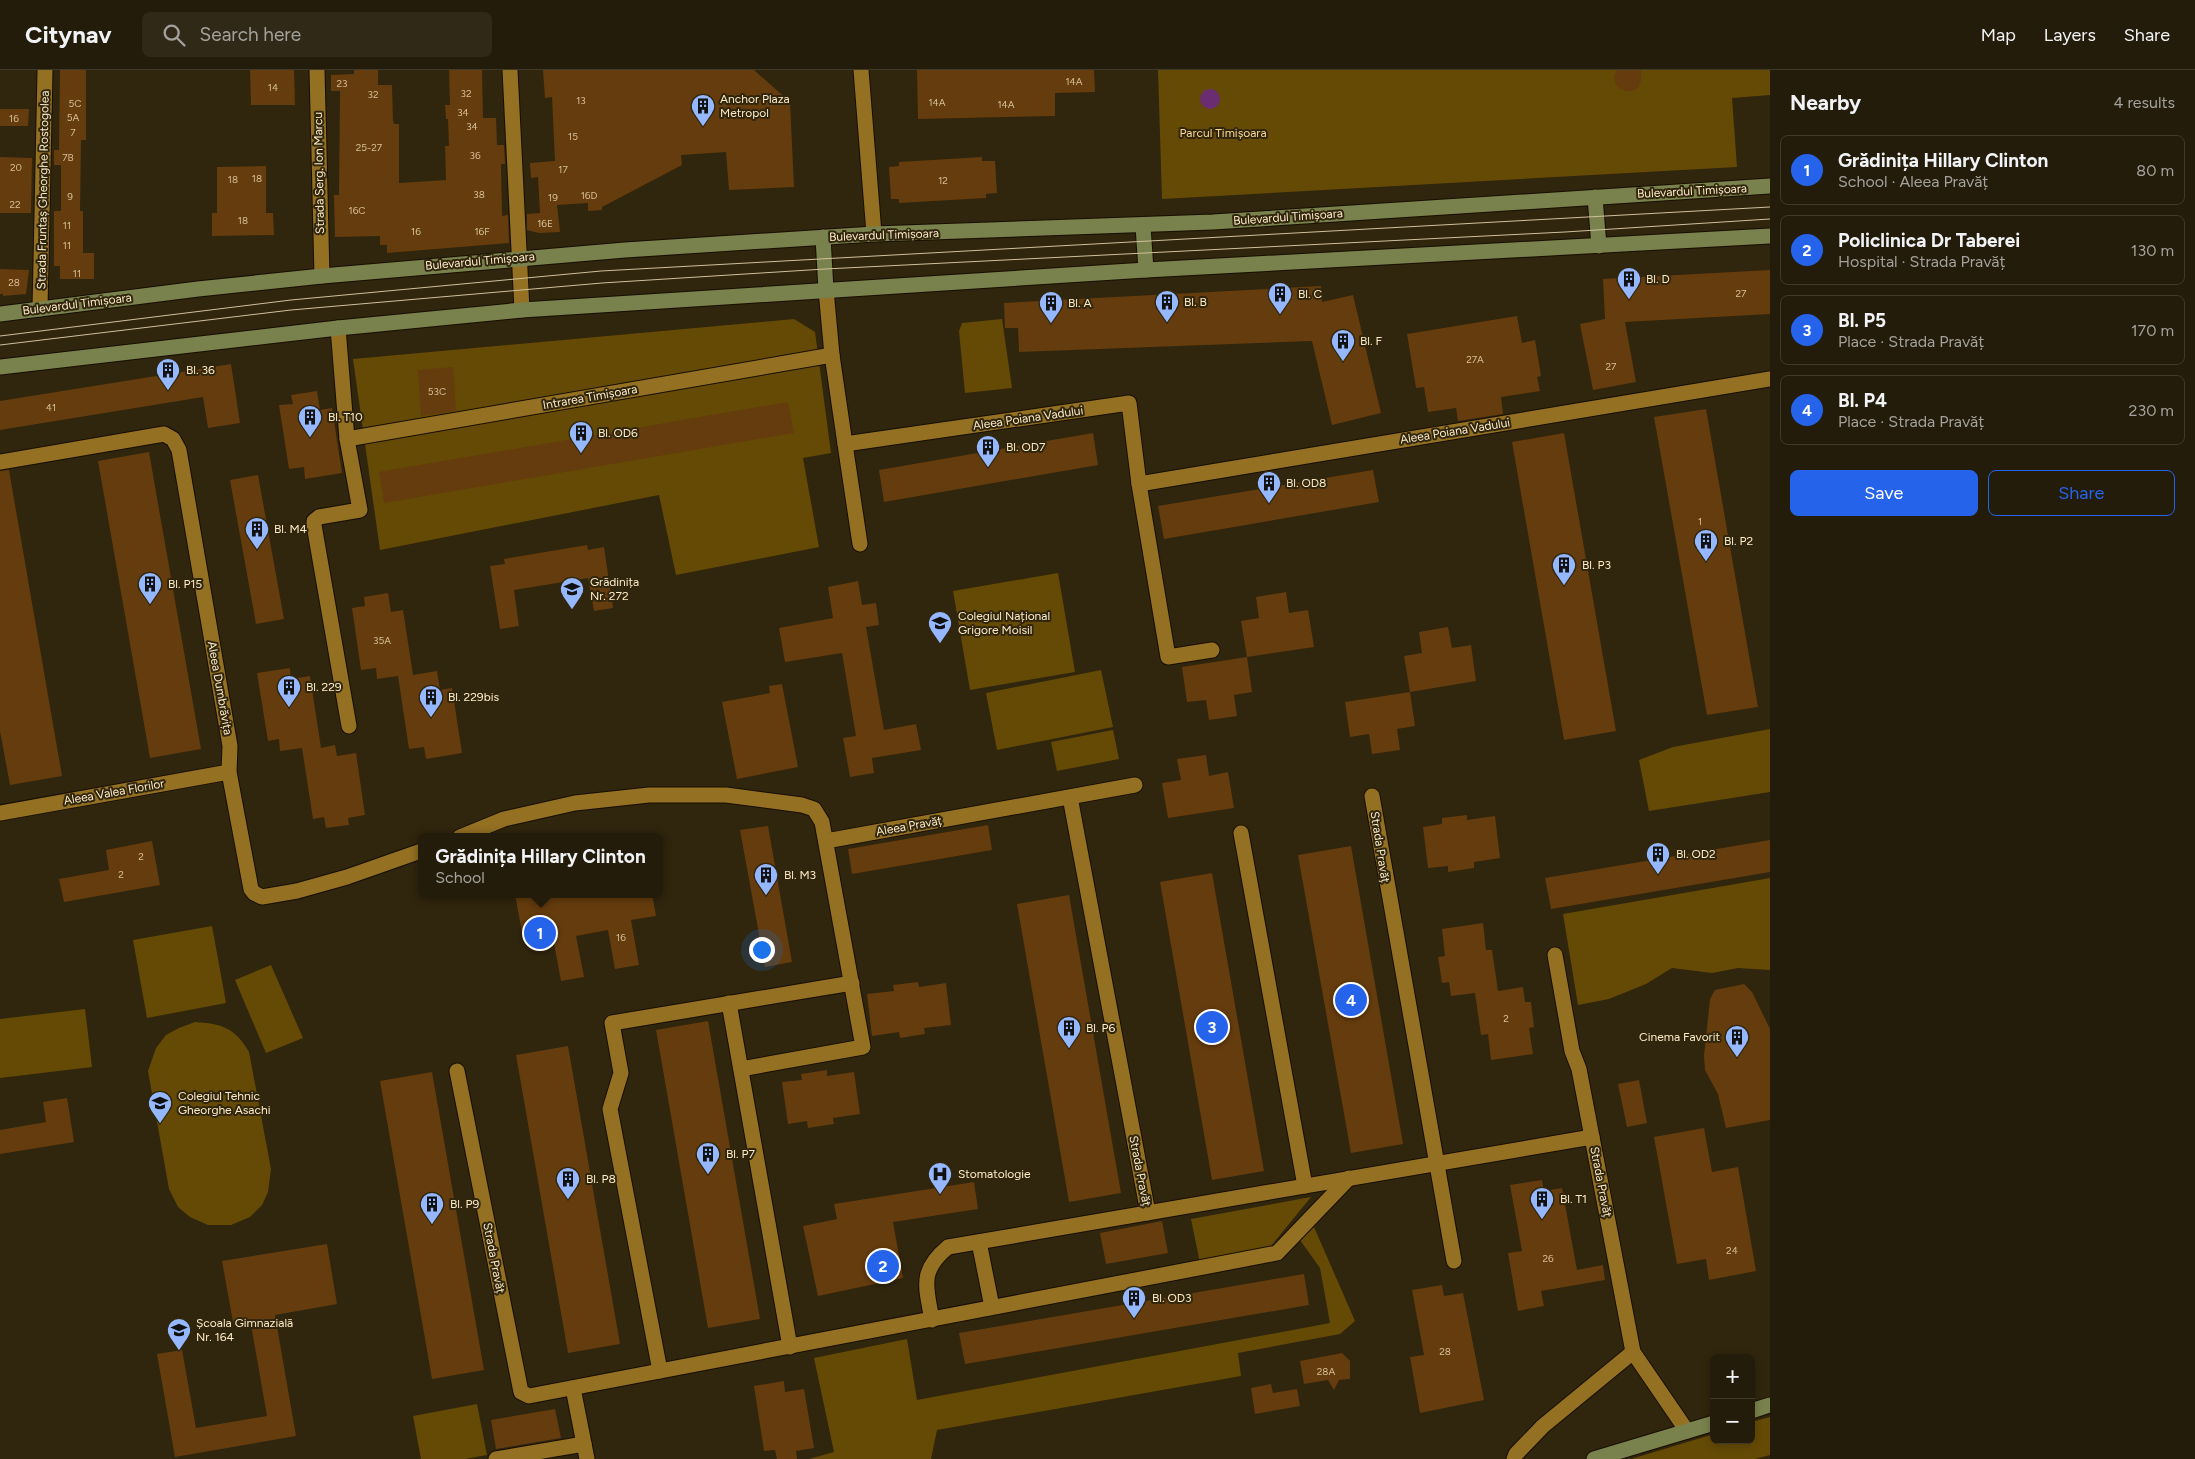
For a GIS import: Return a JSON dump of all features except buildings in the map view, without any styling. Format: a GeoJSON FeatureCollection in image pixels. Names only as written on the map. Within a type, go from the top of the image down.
{"type":"FeatureCollection","features":[{"type":"Feature","properties":{"kind":"main road","name":"Bulevardul Timișoara"},"geometry":{"type":"LineString","coordinates":[[0,314],[198,289],[519,258],[874,234],[1143,226],[1770,186]]}},
{"type":"Feature","properties":{"kind":"main road"},"geometry":{"type":"LineString","coordinates":[[1596,196],[1599,246]]}},
{"type":"Feature","properties":{"kind":"main road"},"geometry":{"type":"LineString","coordinates":[[1143,226],[1146,270]]}},
{"type":"Feature","properties":{"kind":"main road"},"geometry":{"type":"LineString","coordinates":[[0,367],[338,328],[522,310],[1146,270],[1770,236]]}},
{"type":"Feature","properties":{"kind":"main road"},"geometry":{"type":"LineString","coordinates":[[823,237],[826,290]]}},
{"type":"Feature","properties":{"kind":"main road"},"geometry":{"type":"LineString","coordinates":[[1755,1410],[1770,1405]]}},
{"type":"Feature","properties":{"kind":"main road"},"geometry":{"type":"LineString","coordinates":[[1594,1459],[1710,1423]]}},
{"type":"Feature","properties":{"kind":"street","name":"Strada Fruntaș Gheorghe Rostogolea"},"geometry":{"type":"LineString","coordinates":[[40,309],[45,70]]}},
{"type":"Feature","properties":{"kind":"street","name":"Strada Serg. Ion Marcu"},"geometry":{"type":"LineString","coordinates":[[317,70],[322,276]]}},
{"type":"Feature","properties":{"kind":"street"},"geometry":{"type":"LineString","coordinates":[[510,70],[522,310]]}},
{"type":"Feature","properties":{"kind":"street"},"geometry":{"type":"LineString","coordinates":[[861,70],[874,234]]}},
{"type":"Feature","properties":{"kind":"street"},"geometry":{"type":"LineString","coordinates":[[826,290],[832,355],[860,544]]}},
{"type":"Feature","properties":{"kind":"street"},"geometry":{"type":"LineString","coordinates":[[338,328],[347,439],[360,510],[319,517],[314,521],[314,525],[349,726]]}},
{"type":"Feature","properties":{"kind":"street","name":"Intrarea Timișoara"},"geometry":{"type":"LineString","coordinates":[[347,439],[832,355]]}},
{"type":"Feature","properties":{"kind":"street","name":"Aleea Poiana Vadului"},"geometry":{"type":"LineString","coordinates":[[1139,484],[1770,378]]}},
{"type":"Feature","properties":{"kind":"street","name":"Aleea Poiana Vadului"},"geometry":{"type":"LineString","coordinates":[[845,444],[1129,403],[1139,484],[1168,657],[1212,650]]}},
{"type":"Feature","properties":{"kind":"street","name":"Aleea Dumbrăvița"},"geometry":{"type":"LineString","coordinates":[[0,462],[164,434],[173,440],[179,450],[230,746],[228,772],[251,889],[254,893],[262,896],[297,891],[347,877],[418,852]]}},
{"type":"Feature","properties":{"kind":"street","name":"Aleea Valea Florilor"},"geometry":{"type":"LineString","coordinates":[[0,813],[228,772]]}},
{"type":"Feature","properties":{"kind":"street","name":"Aleea Pravăț"},"geometry":{"type":"LineString","coordinates":[[826,841],[1135,785]]}},
{"type":"Feature","properties":{"kind":"street"},"geometry":{"type":"LineString","coordinates":[[470,833],[504,819],[575,803],[649,795],[711,794],[802,805],[814,809],[822,822],[826,841],[863,1047],[741,1068]]}},
{"type":"Feature","properties":{"kind":"street","name":"Strada Pravăț"},"geometry":{"type":"LineString","coordinates":[[1372,796],[1454,1261]]}},
{"type":"Feature","properties":{"kind":"street","name":"Strada Pravăț"},"geometry":{"type":"LineString","coordinates":[[1070,797],[1148,1213]]}},
{"type":"Feature","properties":{"kind":"street"},"geometry":{"type":"LineString","coordinates":[[1241,833],[1305,1186]]}},
{"type":"Feature","properties":{"kind":"street"},"geometry":{"type":"LineString","coordinates":[[1555,955],[1572,1051],[1579,1068],[1592,1137]]}},
{"type":"Feature","properties":{"kind":"street"},"geometry":{"type":"LineString","coordinates":[[660,1371],[610,1109],[621,1073],[612,1023],[852,983]]}},
{"type":"Feature","properties":{"kind":"street"},"geometry":{"type":"LineString","coordinates":[[728,1003],[790,1347]]}},
{"type":"Feature","properties":{"kind":"street","name":"Strada Pravăț"},"geometry":{"type":"LineString","coordinates":[[457,1071],[521,1392],[529,1396],[932,1320],[926,1288],[928,1270],[934,1258],[948,1247],[1592,1137],[1633,1352]]}},
{"type":"Feature","properties":{"kind":"street"},"geometry":{"type":"LineString","coordinates":[[932,1320],[1277,1253],[1349,1178]]}},
{"type":"Feature","properties":{"kind":"street"},"geometry":{"type":"LineString","coordinates":[[979,1242],[992,1307]]}},
{"type":"Feature","properties":{"kind":"street"},"geometry":{"type":"LineString","coordinates":[[1514,1459],[1516,1454],[1543,1426],[1633,1352],[1687,1431]]}},
{"type":"Feature","properties":{"kind":"street"},"geometry":{"type":"LineString","coordinates":[[573,1388],[587,1459]]}},
{"type":"Feature","properties":{"kind":"street"},"geometry":{"type":"LineString","coordinates":[[496,1459],[584,1444]]}},
{"type":"Feature","properties":{"kind":"green space","name":"Parcul Timișoara"},"geometry":{"type":"Polygon","coordinates":[[[1158,70],[1770,70],[1770,95],[1732,98],[1737,167],[1162,199],[1158,70]]]}},
{"type":"Feature","properties":{"kind":"green space"},"geometry":{"type":"Polygon","coordinates":[[[794,319],[815,332],[831,453],[803,458],[819,547],[676,575],[659,495],[380,550],[353,359],[794,319]]]}},
{"type":"Feature","properties":{"kind":"green space"},"geometry":{"type":"Polygon","coordinates":[[[1002,319],[1012,388],[965,393],[959,331],[962,323],[1002,319]]]}},
{"type":"Feature","properties":{"kind":"green space"},"geometry":{"type":"Polygon","coordinates":[[[1058,573],[1075,672],[970,690],[953,591],[1058,573]]]}},
{"type":"Feature","properties":{"kind":"green space"},"geometry":{"type":"Polygon","coordinates":[[[1101,670],[1113,727],[997,750],[986,693],[1101,670]]]}},
{"type":"Feature","properties":{"kind":"green space"},"geometry":{"type":"Polygon","coordinates":[[[1770,729],[1770,792],[1649,811],[1639,760],[1673,747],[1770,729]]]}},
{"type":"Feature","properties":{"kind":"green space"},"geometry":{"type":"Polygon","coordinates":[[[1113,730],[1119,759],[1057,771],[1051,742],[1113,730]]]}},
{"type":"Feature","properties":{"kind":"green space"},"geometry":{"type":"Polygon","coordinates":[[[1770,878],[1770,970],[1738,968],[1712,973],[1672,968],[1646,984],[1609,999],[1578,1005],[1563,914],[1770,878]]]}},
{"type":"Feature","properties":{"kind":"green space"},"geometry":{"type":"Polygon","coordinates":[[[212,926],[226,1003],[147,1018],[133,940],[212,926]]]}},
{"type":"Feature","properties":{"kind":"green space"},"geometry":{"type":"Polygon","coordinates":[[[271,965],[303,1038],[266,1053],[235,980],[271,965]]]}},
{"type":"Feature","properties":{"kind":"green space"},"geometry":{"type":"Polygon","coordinates":[[[85,1009],[92,1067],[0,1078],[0,1019],[85,1009]]]}},
{"type":"Feature","properties":{"kind":"green space"},"geometry":{"type":"Polygon","coordinates":[[[195,1022],[226,1028],[238,1037],[249,1052],[271,1169],[268,1192],[262,1205],[250,1217],[231,1225],[208,1225],[190,1217],[178,1207],[169,1189],[148,1071],[156,1048],[166,1035],[195,1022]]]}},
{"type":"Feature","properties":{"kind":"green space"},"geometry":{"type":"Polygon","coordinates":[[[1311,1197],[1267,1251],[1200,1263],[1191,1219],[1311,1197]]]}},
{"type":"Feature","properties":{"kind":"green space"},"geometry":{"type":"Polygon","coordinates":[[[1314,1227],[1355,1321],[1340,1334],[1238,1353],[1241,1376],[937,1430],[931,1459],[809,1459],[834,1452],[814,1358],[907,1339],[917,1400],[1330,1323],[1320,1268],[1300,1240],[1314,1227]]]}},
{"type":"Feature","properties":{"kind":"green space"},"geometry":{"type":"Polygon","coordinates":[[[477,1404],[487,1455],[465,1459],[421,1459],[413,1416],[477,1404]]]}},
{"type":"Feature","properties":{"kind":"green space"},"geometry":{"type":"Polygon","coordinates":[[[1770,1417],[1770,1455],[1755,1459],[1631,1459],[1710,1435],[1710,1444],[1755,1444],[1755,1421],[1770,1417]]]}},
{"type":"Feature","properties":{"kind":"shaded area"},"geometry":{"type":"Polygon","coordinates":[[[1210,89],[1217,92],[1220,99],[1217,106],[1210,109],[1203,106],[1200,99],[1203,92],[1210,89]]]}},
{"type":"Feature","properties":{"kind":"tram line"},"geometry":{"type":"LineString","coordinates":[[0,336],[291,300],[601,271],[1770,207]]}},
{"type":"Feature","properties":{"kind":"tram line"},"geometry":{"type":"LineString","coordinates":[[0,345],[291,310],[602,283],[825,269],[1565,232],[1770,219]]}},
{"type":"Feature","properties":{"kind":"place","name":"Anchor Plaza Metropol"},"geometry":{"type":"Point","coordinates":[703,127]}},
{"type":"Feature","properties":{"kind":"place","name":"Bl. D"},"geometry":{"type":"Point","coordinates":[1629,300]}},
{"type":"Feature","properties":{"kind":"place","name":"Bl. C"},"geometry":{"type":"Point","coordinates":[1280,315]}},
{"type":"Feature","properties":{"kind":"place","name":"Bl. B"},"geometry":{"type":"Point","coordinates":[1167,323]}},
{"type":"Feature","properties":{"kind":"place","name":"Bl. A"},"geometry":{"type":"Point","coordinates":[1051,324]}},
{"type":"Feature","properties":{"kind":"place","name":"Bl. F"},"geometry":{"type":"Point","coordinates":[1343,362]}},
{"type":"Feature","properties":{"kind":"place","name":"Bl. 36"},"geometry":{"type":"Point","coordinates":[168,391]}},
{"type":"Feature","properties":{"kind":"place","name":"Bl. T10"},"geometry":{"type":"Point","coordinates":[310,438]}},
{"type":"Feature","properties":{"kind":"place","name":"Bl. OD6"},"geometry":{"type":"Point","coordinates":[581,454]}},
{"type":"Feature","properties":{"kind":"place","name":"Bl. OD7"},"geometry":{"type":"Point","coordinates":[988,468]}},
{"type":"Feature","properties":{"kind":"place","name":"Bl. OD8"},"geometry":{"type":"Point","coordinates":[1269,504]}},
{"type":"Feature","properties":{"kind":"place","name":"Bl. M4"},"geometry":{"type":"Point","coordinates":[257,550]}},
{"type":"Feature","properties":{"kind":"place","name":"Bl. P2"},"geometry":{"type":"Point","coordinates":[1706,562]}},
{"type":"Feature","properties":{"kind":"place","name":"Bl. P3"},"geometry":{"type":"Point","coordinates":[1564,586]}},
{"type":"Feature","properties":{"kind":"place","name":"Bl. P15"},"geometry":{"type":"Point","coordinates":[150,605]}},
{"type":"Feature","properties":{"kind":"place","name":"Grădinița Nr. 272"},"geometry":{"type":"Point","coordinates":[572,610]}},
{"type":"Feature","properties":{"kind":"place","name":"Colegiul Național Grigore Moisil"},"geometry":{"type":"Point","coordinates":[940,644]}},
{"type":"Feature","properties":{"kind":"place","name":"Bl. 229"},"geometry":{"type":"Point","coordinates":[289,708]}},
{"type":"Feature","properties":{"kind":"place","name":"Bl. 229bis"},"geometry":{"type":"Point","coordinates":[431,718]}},
{"type":"Feature","properties":{"kind":"place","name":"Bl. OD2"},"geometry":{"type":"Point","coordinates":[1658,875]}},
{"type":"Feature","properties":{"kind":"place","name":"Bl. M3"},"geometry":{"type":"Point","coordinates":[766,896]}},
{"type":"Feature","properties":{"kind":"place","name":"Grădinița Hillary Clinton"},"geometry":{"type":"Point","coordinates":[540,933]}},
{"type":"Feature","properties":{"kind":"place","name":"Bl. P4"},"geometry":{"type":"Point","coordinates":[1351,1000]}},
{"type":"Feature","properties":{"kind":"place","name":"Bl. P5"},"geometry":{"type":"Point","coordinates":[1212,1027]}},
{"type":"Feature","properties":{"kind":"place","name":"Bl. P6"},"geometry":{"type":"Point","coordinates":[1069,1049]}},
{"type":"Feature","properties":{"kind":"place","name":"Cinema Favorit"},"geometry":{"type":"Point","coordinates":[1737,1058]}},
{"type":"Feature","properties":{"kind":"place","name":"Colegiul Tehnic Gheorghe Asachi"},"geometry":{"type":"Point","coordinates":[160,1124]}},
{"type":"Feature","properties":{"kind":"place","name":"Bl. P7"},"geometry":{"type":"Point","coordinates":[708,1175]}},
{"type":"Feature","properties":{"kind":"place","name":"Stomatologie"},"geometry":{"type":"Point","coordinates":[940,1195]}},
{"type":"Feature","properties":{"kind":"place","name":"Bl. P8"},"geometry":{"type":"Point","coordinates":[568,1200]}},
{"type":"Feature","properties":{"kind":"place","name":"Bl. T1"},"geometry":{"type":"Point","coordinates":[1542,1220]}},
{"type":"Feature","properties":{"kind":"place","name":"Bl. P9"},"geometry":{"type":"Point","coordinates":[432,1225]}},
{"type":"Feature","properties":{"kind":"place","name":"Policlinica Dr Taberei"},"geometry":{"type":"Point","coordinates":[883,1266]}},
{"type":"Feature","properties":{"kind":"place","name":"Bl. OD3"},"geometry":{"type":"Point","coordinates":[1134,1319]}},
{"type":"Feature","properties":{"kind":"place","name":"Școala Gimnazială Nr. 164"},"geometry":{"type":"Point","coordinates":[179,1351]}}]}
